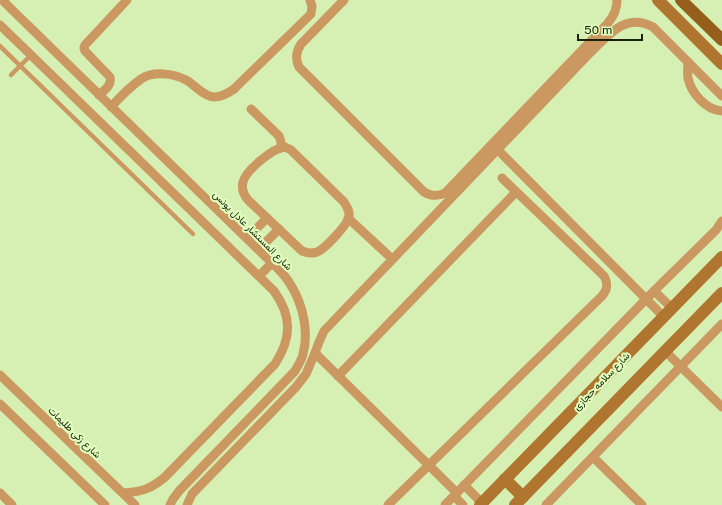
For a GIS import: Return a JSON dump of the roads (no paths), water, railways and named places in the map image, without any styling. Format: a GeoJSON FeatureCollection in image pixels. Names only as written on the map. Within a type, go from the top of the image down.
{"type":"FeatureCollection","features":[{"type":"Feature","properties":{"kind":"main road"},"geometry":{"type":"LineString","coordinates":[[681,0],[722,40]]}},
{"type":"Feature","properties":{"kind":"street","name":"شارع المستشار عادل يونس"},"geometry":{"type":"LineString","coordinates":[[2,0],[283,274],[292,286],[299,300],[303,314],[305,345],[300,363],[295,371],[180,490],[170,505]]}},
{"type":"Feature","properties":{"kind":"street"},"geometry":{"type":"LineString","coordinates":[[100,95],[110,84],[110,77],[85,51],[84,48],[85,45],[128,0]]}},
{"type":"Feature","properties":{"kind":"street"},"geometry":{"type":"LineString","coordinates":[[111,107],[142,78],[157,74],[172,74],[186,80],[206,95],[216,97],[226,95],[234,89],[310,14],[312,6],[310,0]]}},
{"type":"Feature","properties":{"kind":"street"},"geometry":{"type":"LineString","coordinates":[[344,0],[301,44],[296,55],[296,62],[299,67],[424,192],[428,195],[434,196],[445,192],[608,23],[616,11],[617,0]]}},
{"type":"Feature","properties":{"kind":"street"},"geometry":{"type":"LineString","coordinates":[[658,0],[722,64]]}},
{"type":"Feature","properties":{"kind":"street"},"geometry":{"type":"LineString","coordinates":[[187,505],[192,494],[296,387],[306,374],[324,331],[497,149],[590,53],[618,27],[630,22],[636,22],[648,24],[653,27],[722,96]]}},
{"type":"Feature","properties":{"kind":"street"},"geometry":{"type":"LineString","coordinates":[[0,25],[274,291],[284,308],[287,319],[288,331],[286,342],[282,354],[275,364],[165,477],[146,490],[134,493],[123,493]]}},
{"type":"Feature","properties":{"kind":"street"},"geometry":{"type":"LineString","coordinates":[[688,62],[688,78],[694,92],[704,104],[718,111],[722,111]]}},
{"type":"Feature","properties":{"kind":"street"},"geometry":{"type":"LineString","coordinates":[[251,109],[279,136],[282,148]]}},
{"type":"Feature","properties":{"kind":"street"},"geometry":{"type":"LineString","coordinates":[[282,148],[286,148],[291,150],[344,202],[348,210],[348,218],[344,226],[323,248],[318,252],[307,253],[302,251],[244,195],[242,183],[245,177],[258,163],[268,155],[282,148]]}},
{"type":"Feature","properties":{"kind":"street"},"geometry":{"type":"LineString","coordinates":[[497,149],[664,317]]}},
{"type":"Feature","properties":{"kind":"street"},"geometry":{"type":"LineString","coordinates":[[388,505],[606,291],[607,281],[604,276],[502,178]]}},
{"type":"Feature","properties":{"kind":"street"},"geometry":{"type":"LineString","coordinates":[[338,376],[516,192]]}},
{"type":"Feature","properties":{"kind":"street"},"geometry":{"type":"LineString","coordinates":[[247,238],[267,218]]}},
{"type":"Feature","properties":{"kind":"street"},"geometry":{"type":"LineString","coordinates":[[348,218],[388,255]]}},
{"type":"Feature","properties":{"kind":"street"},"geometry":{"type":"LineString","coordinates":[[445,505],[654,291],[716,230],[722,221]]}},
{"type":"Feature","properties":{"kind":"street"},"geometry":{"type":"LineString","coordinates":[[259,250],[279,229]]}},
{"type":"Feature","properties":{"kind":"street","name":"شارع سلامه حجازى"},"geometry":{"type":"LineString","coordinates":[[481,504],[722,257]]}},
{"type":"Feature","properties":{"kind":"street"},"geometry":{"type":"LineString","coordinates":[[259,276],[272,263]]}},
{"type":"Feature","properties":{"kind":"street"},"geometry":{"type":"LineString","coordinates":[[654,291],[672,308]]}},
{"type":"Feature","properties":{"kind":"street"},"geometry":{"type":"LineString","coordinates":[[505,479],[519,501],[722,293]]}},
{"type":"Feature","properties":{"kind":"street"},"geometry":{"type":"LineString","coordinates":[[546,505],[722,324]]}},
{"type":"Feature","properties":{"kind":"street"},"geometry":{"type":"LineString","coordinates":[[665,351],[722,407]]}},
{"type":"Feature","properties":{"kind":"street"},"geometry":{"type":"LineString","coordinates":[[316,352],[338,376],[429,465],[456,494],[463,505]]}},
{"type":"Feature","properties":{"kind":"street","name":"شارع زكى طليمات"},"geometry":{"type":"LineString","coordinates":[[0,375],[135,505]]}},
{"type":"Feature","properties":{"kind":"street"},"geometry":{"type":"LineString","coordinates":[[0,404],[105,505]]}},
{"type":"Feature","properties":{"kind":"street"},"geometry":{"type":"LineString","coordinates":[[593,457],[642,505]]}},
{"type":"Feature","properties":{"kind":"street"},"geometry":{"type":"LineString","coordinates":[[464,485],[481,504]]}},
{"type":"Feature","properties":{"kind":"street"},"geometry":{"type":"LineString","coordinates":[[0,493],[12,505]]}},
{"type":"Feature","properties":{"kind":"lane"},"geometry":{"type":"LineString","coordinates":[[0,46],[193,234]]}},
{"type":"Feature","properties":{"kind":"lane"},"geometry":{"type":"LineString","coordinates":[[10,75],[31,55]]}}]}
